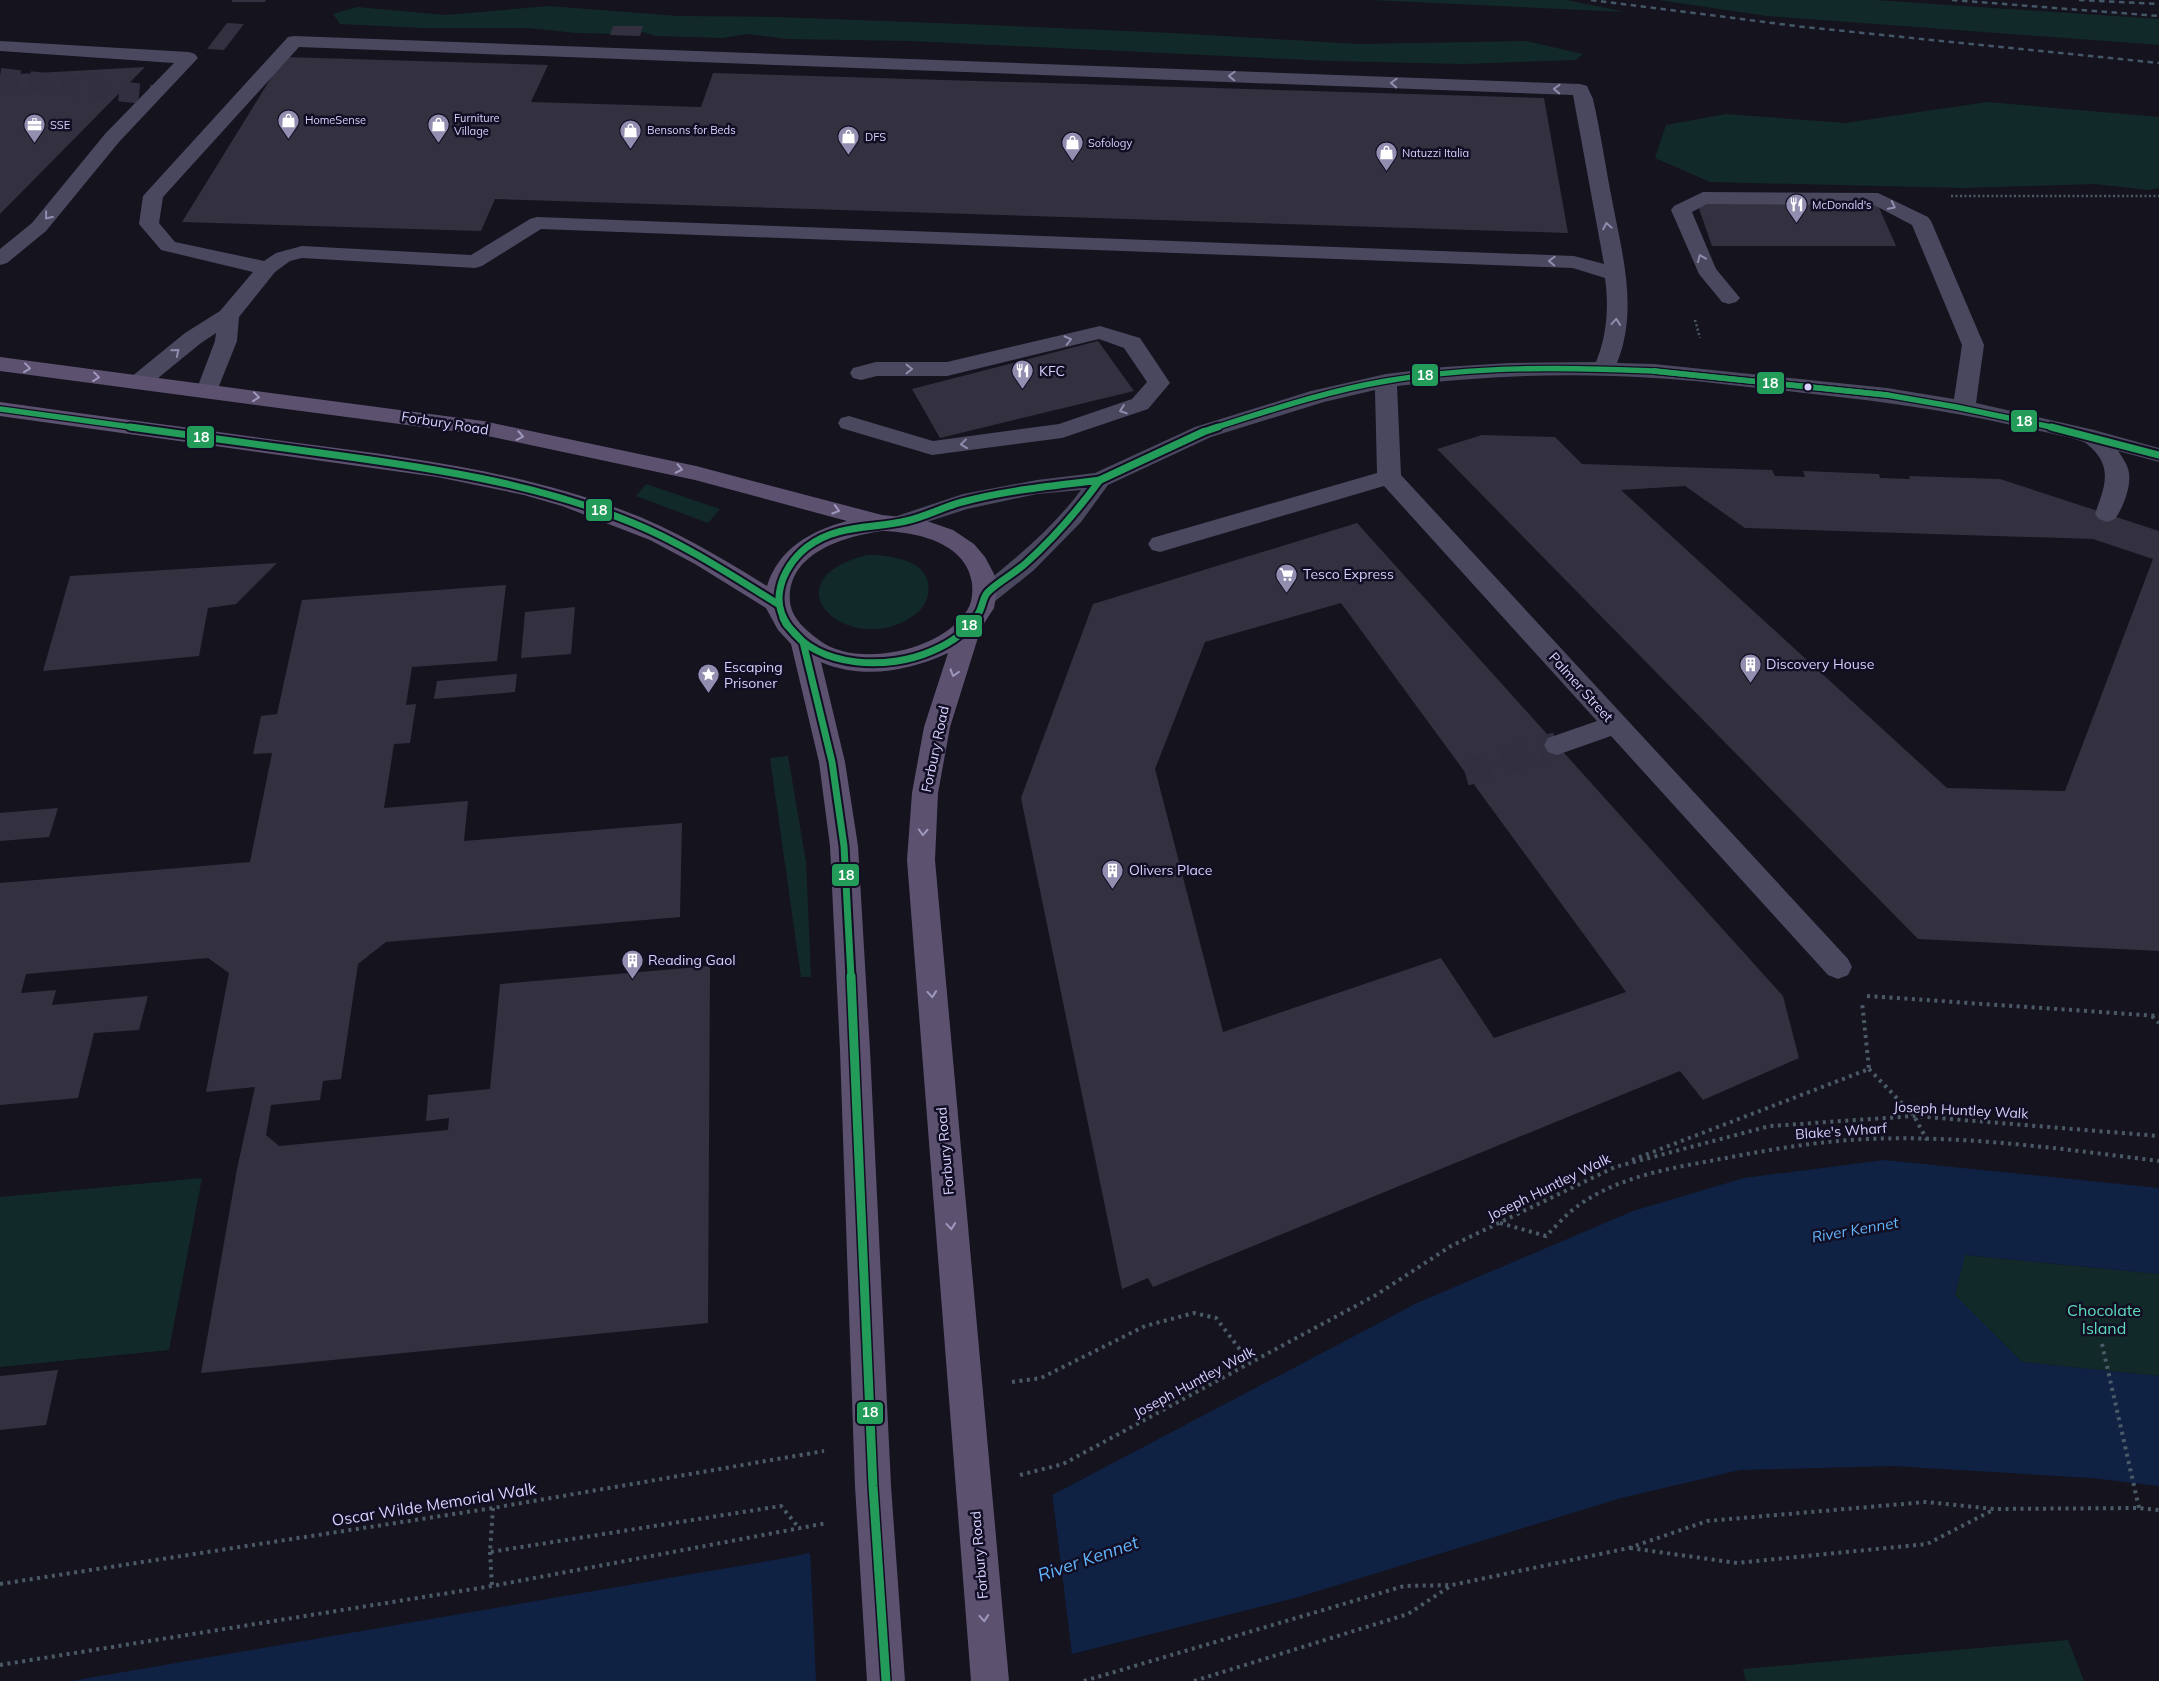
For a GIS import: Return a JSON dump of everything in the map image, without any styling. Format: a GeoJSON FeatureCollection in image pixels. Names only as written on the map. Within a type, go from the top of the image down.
{"type":"FeatureCollection","features":[{"type":"Feature","properties":{"kind":"main road","name":"Forbury Road"},"geometry":{"type":"LineString","coordinates":[[0,364],[483,428],[696,473],[890,523]]}},
{"type":"Feature","properties":{"kind":"main road"},"geometry":{"type":"LineString","coordinates":[[0,409],[431,468],[525,486],[567,499],[659,534],[702,557],[778,604]]}},
{"type":"Feature","properties":{"kind":"main road"},"geometry":{"type":"LineString","coordinates":[[890,523],[926,528],[950,538],[970,552],[979,564],[984,577],[985,596],[980,612],[969,627],[949,643],[924,655],[896,661],[848,661],[823,653],[803,642],[786,624],[778,604],[780,583],[791,563],[807,547],[829,534],[855,526],[890,523]]}},
{"type":"Feature","properties":{"kind":"main road","name":"Forbury Road"},"geometry":{"type":"LineString","coordinates":[[969,627],[937,727],[925,793],[921,860],[970,1464],[990,1679]]}},
{"type":"Feature","properties":{"kind":"main road"},"geometry":{"type":"LineString","coordinates":[[803,642],[832,762],[844,846],[873,1486],[886,1681]]}},
{"type":"Feature","properties":{"kind":"street"},"geometry":{"type":"LineString","coordinates":[[0,30],[198,43]]}},
{"type":"Feature","properties":{"kind":"street"},"geometry":{"type":"LineString","coordinates":[[268,268],[246,265],[168,246],[149,224],[153,196],[294,41],[1580,90],[1584,99],[1616,274],[1618,322],[1610,356],[1604,369]]}},
{"type":"Feature","properties":{"kind":"street"},"geometry":{"type":"LineString","coordinates":[[0,46],[189,58],[112,138],[39,227],[0,259]]}},
{"type":"Feature","properties":{"kind":"street"},"geometry":{"type":"LineString","coordinates":[[0,253],[16,223],[112,138]]}},
{"type":"Feature","properties":{"kind":"street"},"geometry":{"type":"LineString","coordinates":[[1728,298],[1706,270],[1681,210],[1703,198],[1878,199],[1921,221],[1973,345],[1964,407]]}},
{"type":"Feature","properties":{"kind":"street"},"geometry":{"type":"LineString","coordinates":[[138,382],[193,338],[228,316],[268,268],[284,257],[302,252],[475,262],[537,223],[1574,262],[1616,274]]}},
{"type":"Feature","properties":{"kind":"street"},"geometry":{"type":"LineString","coordinates":[[207,390],[226,341],[228,316]]}},
{"type":"Feature","properties":{"kind":"street"},"geometry":{"type":"LineString","coordinates":[[849,423],[932,448],[1062,431],[1140,404],[1159,383],[1132,343],[1100,332],[947,370],[876,370],[861,373]]}},
{"type":"Feature","properties":{"kind":"street"},"geometry":{"type":"LineString","coordinates":[[890,523],[963,502],[1037,487],[1100,480],[1203,432],[1319,396],[1386,381],[1444,374],[1509,370],[1604,369],[1654,371],[1887,395],[1964,407],[2094,437],[2159,455]]}},
{"type":"Feature","properties":{"kind":"street"},"geometry":{"type":"LineString","coordinates":[[1160,544],[1389,477],[1386,381]]}},
{"type":"Feature","properties":{"kind":"street"},"geometry":{"type":"LineString","coordinates":[[2094,437],[2114,459],[2119,477],[2107,514]]}},
{"type":"Feature","properties":{"kind":"street","name":"Palmer Street"},"geometry":{"type":"LineString","coordinates":[[1389,477],[1838,967]]}},
{"type":"Feature","properties":{"kind":"street"},"geometry":{"type":"LineString","coordinates":[[985,596],[1025,564],[1074,517],[1100,480]]}},
{"type":"Feature","properties":{"kind":"street"},"geometry":{"type":"LineString","coordinates":[[1557,745],[1615,725]]}},
{"type":"Feature","properties":{"kind":"path"},"geometry":{"type":"LineString","coordinates":[[1947,196],[2159,196]]}},
{"type":"Feature","properties":{"kind":"path"},"geometry":{"type":"LineString","coordinates":[[1927,1140],[1914,1116],[1869,1069],[1861,996],[2159,1016]]}},
{"type":"Feature","properties":{"kind":"path"},"geometry":{"type":"LineString","coordinates":[[2152,1015],[2159,1023]]}},
{"type":"Feature","properties":{"kind":"path"},"geometry":{"type":"LineString","coordinates":[[1615,1167],[1869,1069]]}},
{"type":"Feature","properties":{"kind":"path","name":"Joseph Huntley Walk"},"geometry":{"type":"LineString","coordinates":[[1063,1464],[1376,1295],[1451,1246],[1615,1167],[1770,1126],[1914,1116],[2159,1136]]}},
{"type":"Feature","properties":{"kind":"path","name":"Blake's Wharf"},"geometry":{"type":"LineString","coordinates":[[1500,1223],[1546,1236],[1571,1212],[1598,1194],[1658,1171],[1778,1148],[1890,1138],[2053,1148],[2159,1160]]}},
{"type":"Feature","properties":{"kind":"path"},"geometry":{"type":"LineString","coordinates":[[965,1389],[1041,1378],[1144,1326],[1194,1313],[1216,1318],[1251,1364]]}},
{"type":"Feature","properties":{"kind":"path"},"geometry":{"type":"LineString","coordinates":[[2102,1344],[2139,1508]]}},
{"type":"Feature","properties":{"kind":"path","name":"Oscar Wilde Memorial Walk"},"geometry":{"type":"LineString","coordinates":[[0,1584],[493,1508],[871,1443]]}},
{"type":"Feature","properties":{"kind":"path"},"geometry":{"type":"LineString","coordinates":[[1084,1681],[1404,1586],[1452,1585],[1629,1548],[1706,1521],[1926,1502],[1994,1509],[2139,1508],[2159,1510]]}},
{"type":"Feature","properties":{"kind":"path"},"geometry":{"type":"LineString","coordinates":[[0,1665],[492,1586],[800,1529],[781,1506],[490,1552]]}},
{"type":"Feature","properties":{"kind":"path"},"geometry":{"type":"LineString","coordinates":[[492,1586],[490,1552],[493,1508]]}},
{"type":"Feature","properties":{"kind":"path"},"geometry":{"type":"LineString","coordinates":[[1629,1548],[1737,1563],[1927,1544],[1994,1509]]}},
{"type":"Feature","properties":{"kind":"path"},"geometry":{"type":"LineString","coordinates":[[1194,1681],[1408,1614],[1452,1585]]}},
{"type":"Feature","properties":{"kind":"green space"},"geometry":{"type":"Polygon","coordinates":[[[1371,0],[1566,0],[1626,12],[1371,0]]]}},
{"type":"Feature","properties":{"kind":"green space"},"geometry":{"type":"Polygon","coordinates":[[[1658,0],[1875,0],[2159,19],[2159,45],[1767,16],[1658,0]]]}},
{"type":"Feature","properties":{"kind":"green space"},"geometry":{"type":"Polygon","coordinates":[[[549,6],[678,16],[778,17],[963,24],[1173,33],[1359,44],[1526,41],[1583,54],[1576,60],[1463,64],[1330,61],[910,41],[786,39],[748,34],[722,38],[656,36],[643,32],[619,34],[577,33],[527,28],[424,28],[340,24],[333,14],[357,7],[445,15],[549,6]]]}},
{"type":"Feature","properties":{"kind":"green space"},"geometry":{"type":"Polygon","coordinates":[[[1987,102],[2159,117],[2159,188],[2147,190],[2095,184],[1964,188],[1710,182],[1655,158],[1666,125],[1726,114],[1845,123],[1987,102]]]}},
{"type":"Feature","properties":{"kind":"green space"},"geometry":{"type":"Polygon","coordinates":[[[646,484],[720,509],[708,523],[636,496],[646,484]]]}},
{"type":"Feature","properties":{"kind":"green space"},"geometry":{"type":"Polygon","coordinates":[[[867,555],[898,558],[918,567],[928,583],[928,594],[927,599],[917,613],[892,626],[868,629],[846,624],[829,613],[820,599],[821,583],[836,567],[867,555]]]}},
{"type":"Feature","properties":{"kind":"green space"},"geometry":{"type":"Polygon","coordinates":[[[788,756],[806,862],[811,977],[801,977],[770,758],[788,756]]]}},
{"type":"Feature","properties":{"kind":"green space"},"geometry":{"type":"Polygon","coordinates":[[[202,1178],[169,1350],[0,1367],[0,1197],[202,1178]]]}},
{"type":"Feature","properties":{"kind":"green space","name":"Chocolate Island"},"geometry":{"type":"Polygon","coordinates":[[[1964,1255],[2159,1274],[2159,1376],[2022,1362],[1955,1296],[1964,1255]]]}},
{"type":"Feature","properties":{"kind":"green space"},"geometry":{"type":"Polygon","coordinates":[[[2068,1640],[2084,1681],[1746,1681],[1743,1669],[2068,1640]]]}},
{"type":"Feature","properties":{"kind":"water","name":"River Kennet"},"geometry":{"type":"Polygon","coordinates":[[[1884,1160],[2159,1188],[2159,1274],[1965,1255],[1955,1295],[2022,1362],[2159,1376],[2159,1486],[2092,1478],[1893,1466],[1740,1470],[1621,1498],[1295,1598],[1072,1654],[975,1681],[71,1681],[791,1557],[1039,1502],[1417,1303],[1633,1211],[1744,1178],[1884,1160]]]}},
{"type":"Feature","properties":{"kind":"pier"},"geometry":{"type":"Polygon","coordinates":[[[1052,1492],[1072,1654],[975,1681],[816,1681],[810,1550],[1038,1500],[1052,1492]]]}},
{"type":"Feature","properties":{"kind":"building"},"geometry":{"type":"Polygon","coordinates":[[[232,0],[266,0],[265,2],[232,2],[232,0]]]}},
{"type":"Feature","properties":{"kind":"building"},"geometry":{"type":"Polygon","coordinates":[[[227,23],[244,24],[224,50],[207,49],[227,23]]]}},
{"type":"Feature","properties":{"kind":"building"},"geometry":{"type":"Polygon","coordinates":[[[613,26],[643,26],[640,36],[610,35],[613,26]]]}},
{"type":"Feature","properties":{"kind":"building"},"geometry":{"type":"Polygon","coordinates":[[[284,57],[548,65],[531,102],[701,107],[713,73],[1544,98],[1568,233],[495,199],[481,231],[182,222],[284,57]]]}},
{"type":"Feature","properties":{"kind":"building","name":"SSE"},"geometry":{"type":"Polygon","coordinates":[[[145,67],[0,214],[0,75],[145,67]]]}},
{"type":"Feature","properties":{"kind":"building","name":"McDonald's"},"geometry":{"type":"Polygon","coordinates":[[[1697,203],[1877,203],[1896,246],[1712,246],[1697,203]]]}},
{"type":"Feature","properties":{"kind":"building","name":"KFC"},"geometry":{"type":"Polygon","coordinates":[[[1098,341],[1134,391],[940,438],[912,389],[1098,341]]]}},
{"type":"Feature","properties":{"kind":"building","name":"Discovery House"},"geometry":{"type":"Polygon","coordinates":[[[1482,435],[1555,437],[1582,464],[1772,470],[1775,476],[1805,477],[1803,471],[1879,474],[1880,478],[1910,479],[1909,476],[2000,479],[2159,531],[2159,951],[1918,939],[1437,449],[1482,435]],[[1685,486],[1621,490],[1947,788],[2065,791],[2153,559],[2093,539],[1745,528],[1685,486]]]}},
{"type":"Feature","properties":{"kind":"building","name":"Olivers Place"},"geometry":{"type":"Polygon","coordinates":[[[1357,523],[1783,996],[1799,1058],[1703,1100],[1680,1071],[1153,1287],[1148,1278],[1122,1289],[1021,798],[1093,604],[1357,523]],[[1341,603],[1205,642],[1155,769],[1223,1032],[1441,958],[1494,1038],[1626,992],[1341,603]]]}},
{"type":"Feature","properties":{"kind":"building"},"geometry":{"type":"Polygon","coordinates":[[[277,563],[236,604],[208,608],[199,656],[43,671],[70,576],[277,563]]]}},
{"type":"Feature","properties":{"kind":"building","name":"Reading Gaol"},"geometry":{"type":"Polygon","coordinates":[[[506,585],[497,661],[412,667],[406,705],[416,704],[410,743],[394,744],[384,808],[468,801],[464,841],[682,823],[680,917],[386,942],[358,964],[341,1079],[323,1081],[320,1100],[271,1105],[266,1135],[279,1146],[448,1130],[449,1118],[426,1121],[428,1095],[490,1089],[500,984],[710,966],[708,1323],[201,1373],[237,1169],[255,1087],[206,1092],[229,973],[208,958],[26,974],[21,993],[56,990],[52,1005],[148,996],[139,1030],[94,1033],[78,1098],[0,1105],[0,883],[250,862],[272,753],[253,754],[261,716],[277,714],[302,600],[506,585]]]}},
{"type":"Feature","properties":{"kind":"building"},"geometry":{"type":"Polygon","coordinates":[[[575,607],[571,654],[521,658],[525,612],[575,607]]]}},
{"type":"Feature","properties":{"kind":"building"},"geometry":{"type":"Polygon","coordinates":[[[517,674],[515,692],[434,699],[437,681],[517,674]]]}},
{"type":"Feature","properties":{"kind":"building"},"geometry":{"type":"Polygon","coordinates":[[[58,808],[49,837],[0,841],[0,813],[58,808]]]}},
{"type":"Feature","properties":{"kind":"building"},"geometry":{"type":"Polygon","coordinates":[[[58,1370],[46,1425],[0,1430],[0,1376],[58,1370]]]}},
{"type":"Feature","properties":{"kind":"tunnel"},"geometry":{"type":"LineString","coordinates":[[0,78],[153,95]]}},
{"type":"Feature","properties":{"kind":"tunnel"},"geometry":{"type":"LineString","coordinates":[[1465,773],[1557,745]]}},
{"type":"Feature","properties":{"kind":"railway"},"geometry":{"type":"LineString","coordinates":[[1591,0],[1804,27],[2159,63]]}},
{"type":"Feature","properties":{"kind":"railway"},"geometry":{"type":"LineString","coordinates":[[1952,0],[2159,16]]}},
{"type":"Feature","properties":{"kind":"railway"},"geometry":{"type":"LineString","coordinates":[[2079,0],[2159,4]]}},
{"type":"Feature","properties":{"kind":"transit line","name":"18"},"geometry":{"type":"LineString","coordinates":[[1203,432],[1339,391],[1418,376],[1520,368],[1654,371]]}},
{"type":"Feature","properties":{"kind":"transit line","name":"18"},"geometry":{"type":"LineString","coordinates":[[1654,371],[1887,395]]}},
{"type":"Feature","properties":{"kind":"transit line","name":"18"},"geometry":{"type":"LineString","coordinates":[[1654,371],[1887,395]]}},
{"type":"Feature","properties":{"kind":"transit line","name":"18"},"geometry":{"type":"LineString","coordinates":[[1887,395],[2024,421],[2159,455]]}},
{"type":"Feature","properties":{"kind":"transit line","name":"18"},"geometry":{"type":"LineString","coordinates":[[0,409],[379,461],[458,474],[536,491],[575,502],[635,524],[698,555],[778,604]]}},
{"type":"Feature","properties":{"kind":"transit line","name":"18"},"geometry":{"type":"LineString","coordinates":[[1100,480],[1203,432]]}},
{"type":"Feature","properties":{"kind":"transit line","name":"18"},"geometry":{"type":"LineString","coordinates":[[1100,480],[1203,432]]}},
{"type":"Feature","properties":{"kind":"transit line","name":"18"},"geometry":{"type":"LineString","coordinates":[[1100,480],[1047,544],[985,596],[979,612],[968,627],[948,643],[933,651],[909,659],[892,662],[874,663],[838,658],[807,644],[790,629],[782,615],[779,594],[782,580],[788,568],[807,547],[829,534],[851,528],[898,523],[922,517],[962,502],[996,494],[1100,480]]}},
{"type":"Feature","properties":{"kind":"transit line","name":"18"},"geometry":{"type":"LineString","coordinates":[[783,618],[786,624],[803,642],[832,762],[844,846],[855,1050],[873,1486],[886,1681]]}},
{"type":"Feature","properties":{"kind":"place","name":"HomeSense"},"geometry":{"type":"Point","coordinates":[289,139]}},
{"type":"Feature","properties":{"kind":"place","name":"Furniture Village"},"geometry":{"type":"Point","coordinates":[438,143]}},
{"type":"Feature","properties":{"kind":"place","name":"SSE"},"geometry":{"type":"Point","coordinates":[34,144]}},
{"type":"Feature","properties":{"kind":"place","name":"Bensons for Beds"},"geometry":{"type":"Point","coordinates":[631,149]}},
{"type":"Feature","properties":{"kind":"place","name":"DFS"},"geometry":{"type":"Point","coordinates":[849,156]}},
{"type":"Feature","properties":{"kind":"place","name":"Sofology"},"geometry":{"type":"Point","coordinates":[1072,162]}},
{"type":"Feature","properties":{"kind":"place","name":"Natuzzi Italia"},"geometry":{"type":"Point","coordinates":[1386,172]}},
{"type":"Feature","properties":{"kind":"place","name":"McDonald's"},"geometry":{"type":"Point","coordinates":[1796,224]}},
{"type":"Feature","properties":{"kind":"place","name":"KFC"},"geometry":{"type":"Point","coordinates":[1023,390]}},
{"type":"Feature","properties":{"kind":"place","name":"Tesco Express"},"geometry":{"type":"Point","coordinates":[1287,593]}},
{"type":"Feature","properties":{"kind":"place","name":"Discovery House"},"geometry":{"type":"Point","coordinates":[1750,683]}},
{"type":"Feature","properties":{"kind":"place","name":"Escaping Prisoner"},"geometry":{"type":"Point","coordinates":[708,694]}},
{"type":"Feature","properties":{"kind":"place","name":"Olivers Place"},"geometry":{"type":"Point","coordinates":[1113,889]}},
{"type":"Feature","properties":{"kind":"place","name":"Reading Gaol"},"geometry":{"type":"Point","coordinates":[632,979]}}]}
